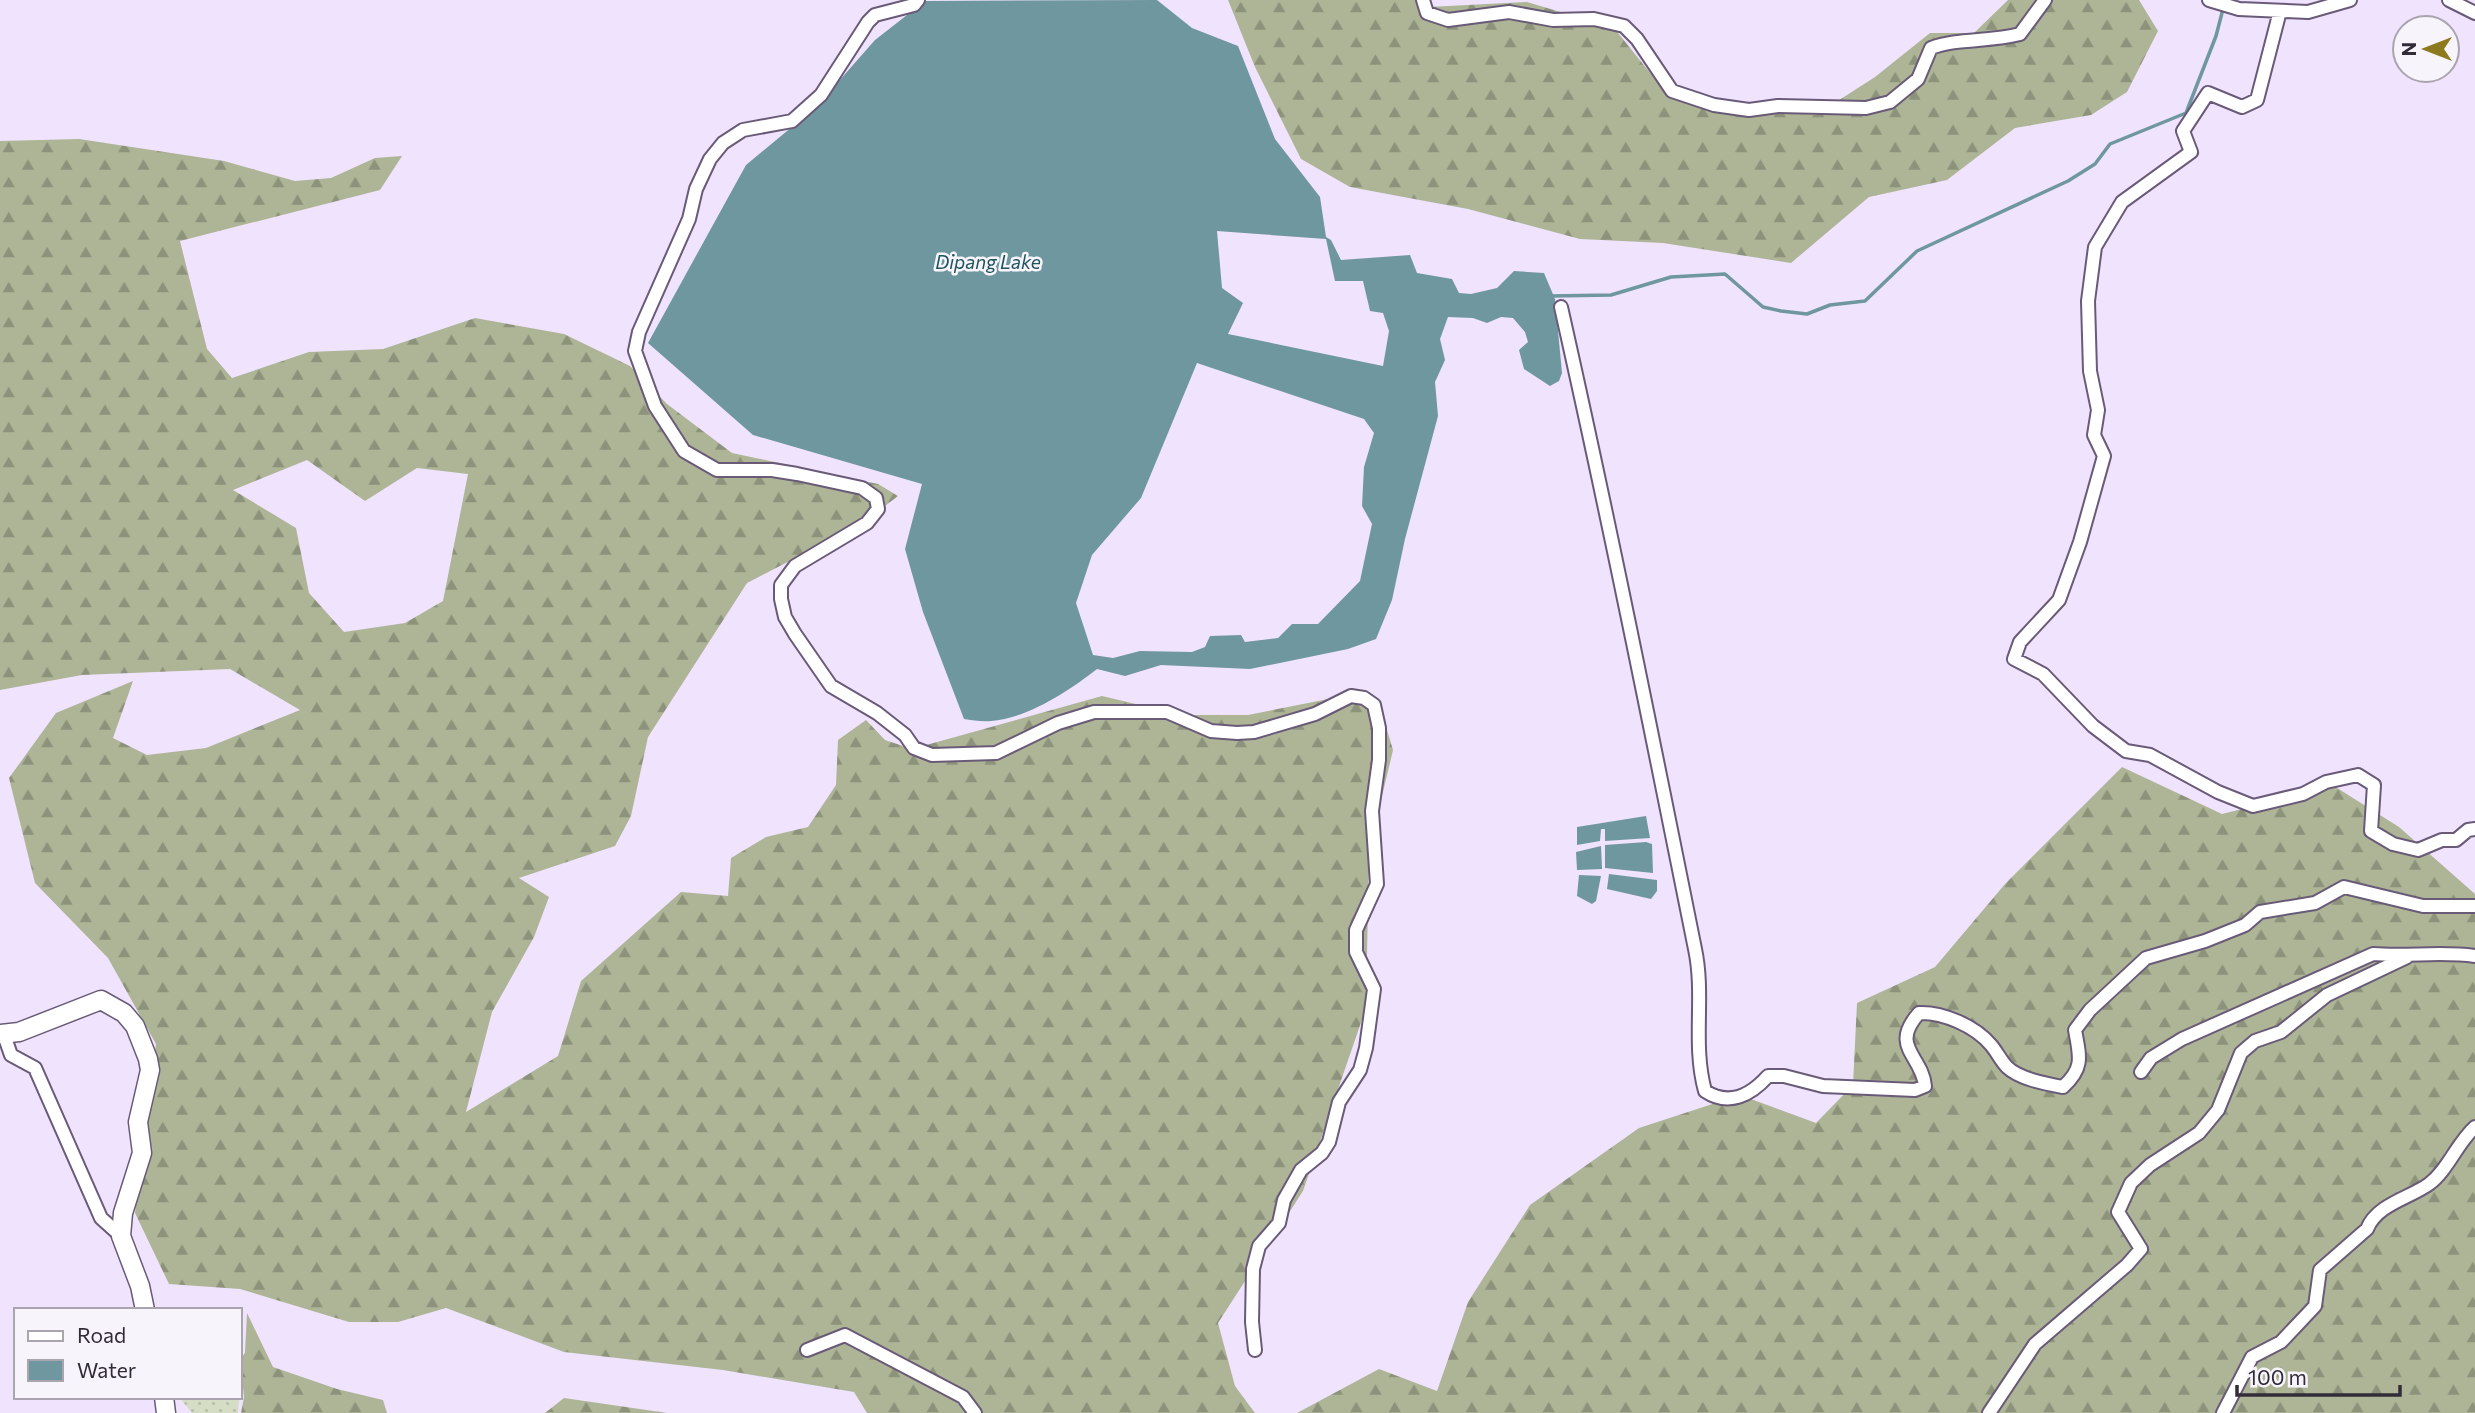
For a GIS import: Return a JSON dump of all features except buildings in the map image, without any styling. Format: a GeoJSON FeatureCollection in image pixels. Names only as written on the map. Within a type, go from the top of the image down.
{"type":"FeatureCollection","features":[{"type":"Feature","properties":{"kind":"main road"},"geometry":{"type":"LineString","coordinates":[[2,1035],[64,1017],[91,1001],[101,1000],[124,1013],[135,1026],[149,1070],[138,1122],[142,1153],[123,1213],[121,1236],[140,1286],[145,1308]]}},
{"type":"Feature","properties":{"kind":"street"},"geometry":{"type":"LineString","coordinates":[[918,0],[914,5],[875,15],[867,22],[821,95],[792,121],[743,130],[723,143],[710,159],[696,189],[689,219],[639,332],[635,351],[655,406],[684,451],[703,464],[717,470],[772,470],[797,474],[862,488],[876,498],[878,509],[867,523],[795,566],[781,585],[781,599],[790,626],[831,686],[877,713],[905,735],[914,748],[932,755],[996,753],[1058,723],[1094,712],[1167,712],[1211,731],[1237,733],[1254,732],[1315,714],[1351,696],[1364,698],[1374,705],[1380,728],[1380,760],[1372,811],[1377,884],[1356,930],[1356,952],[1374,989],[1366,1048],[1360,1070],[1339,1102],[1329,1142],[1322,1153],[1301,1170],[1283,1200],[1279,1223],[1259,1247],[1256,1256],[1252,1322],[1255,1350]]}},
{"type":"Feature","properties":{"kind":"street"},"geometry":{"type":"LineString","coordinates":[[1423,0],[1427,13],[1448,20],[1509,12],[1553,20],[1594,19],[1624,26],[1637,39],[1672,91],[1714,105],[1749,110],[1778,106],[1866,108],[1890,102],[1918,79],[1931,48],[1942,44],[1978,43],[2020,34],[2045,0]]}},
{"type":"Feature","properties":{"kind":"street"},"geometry":{"type":"LineString","coordinates":[[2210,0],[2239,9],[2308,12],[2350,0]]}},
{"type":"Feature","properties":{"kind":"street"},"geometry":{"type":"LineString","coordinates":[[2449,0],[2475,13]]}},
{"type":"Feature","properties":{"kind":"street"},"geometry":{"type":"LineString","coordinates":[[2280,11],[2256,100],[2242,107],[2208,93],[2183,131],[2191,152],[2122,202],[2095,247],[2088,301],[2091,371],[2098,410],[2094,435],[2105,456],[2080,542],[2059,600],[2020,642],[2014,659],[2042,674],[2093,726],[2126,751],[2151,755],[2218,792],[2253,806],[2303,794],[2326,782],[2358,775],[2374,785],[2371,831],[2393,844],[2418,850],[2442,840],[2456,839],[2475,829]]}},
{"type":"Feature","properties":{"kind":"street"},"geometry":{"type":"LineString","coordinates":[[1561,307],[1608,515],[1701,978],[1700,1073],[1705,1091],[1716,1098],[1738,1098],[1753,1092],[1769,1076],[1784,1076],[1823,1086],[1916,1090],[1925,1086],[1924,1076],[1911,1056],[1906,1039],[1910,1024],[1919,1013],[1937,1013],[1978,1033],[1991,1044],[2008,1069],[2044,1084],[2063,1087],[2077,1075],[2080,1058],[2075,1030],[2090,1010],[2146,958],[2205,942],[2245,925],[2260,912],[2315,903],[2344,887],[2423,906],[2475,906]]}},
{"type":"Feature","properties":{"kind":"street"},"geometry":{"type":"LineString","coordinates":[[2141,1072],[2151,1058],[2182,1039],[2373,954],[2407,957],[2445,952],[2475,956]]}},
{"type":"Feature","properties":{"kind":"street"},"geometry":{"type":"LineString","coordinates":[[1989,1413],[2035,1344],[2127,1265],[2141,1249],[2118,1212],[2131,1183],[2199,1133],[2218,1110],[2241,1053],[2255,1041],[2281,1032],[2327,995],[2407,957]]}},
{"type":"Feature","properties":{"kind":"street"},"geometry":{"type":"LineString","coordinates":[[2,1035],[11,1055],[35,1068],[101,1218],[121,1236]]}},
{"type":"Feature","properties":{"kind":"street"},"geometry":{"type":"LineString","coordinates":[[2223,1413],[2252,1357],[2281,1342],[2315,1306],[2320,1270],[2367,1229],[2370,1221],[2400,1199],[2430,1183],[2475,1127]]}},
{"type":"Feature","properties":{"kind":"street"},"geometry":{"type":"LineString","coordinates":[[807,1350],[845,1335],[963,1397],[975,1413]]}},
{"type":"Feature","properties":{"kind":"green space"},"geometry":{"type":"Polygon","coordinates":[[[1228,0],[1421,0],[1429,7],[1527,2],[1614,28],[1667,94],[1733,106],[1816,115],[1875,77],[1930,33],[1974,33],[2008,0],[2139,0],[2158,31],[2127,92],[2091,115],[2015,128],[1947,180],[1869,197],[1791,263],[1663,243],[1580,239],[1468,209],[1350,187],[1301,159],[1255,67],[1228,0]]]}},
{"type":"Feature","properties":{"kind":"green space"},"geometry":{"type":"Polygon","coordinates":[[[79,139],[224,161],[295,181],[331,178],[375,158],[402,156],[380,190],[180,241],[207,349],[232,378],[309,352],[383,349],[475,318],[564,334],[630,366],[667,404],[732,453],[878,484],[898,496],[863,523],[747,583],[648,737],[631,816],[615,846],[519,878],[549,897],[534,937],[492,1012],[466,1112],[558,1056],[581,981],[681,892],[728,896],[731,858],[766,837],[808,827],[836,785],[838,740],[866,720],[885,740],[912,749],[1102,696],[1182,715],[1248,715],[1328,699],[1379,703],[1393,750],[1369,851],[1366,1008],[1303,1191],[1218,1323],[1235,1386],[1255,1413],[867,1413],[854,1392],[723,1370],[564,1352],[446,1308],[398,1322],[349,1322],[240,1289],[169,1284],[135,1213],[156,1044],[108,958],[35,883],[9,778],[56,713],[133,681],[113,738],[147,755],[206,748],[300,710],[230,669],[82,675],[0,690],[0,141],[79,139]],[[307,460],[233,490],[296,528],[309,593],[344,632],[405,623],[443,601],[468,474],[417,468],[365,501],[307,460]]]}},
{"type":"Feature","properties":{"kind":"green space"},"geometry":{"type":"Polygon","coordinates":[[[2122,767],[2222,814],[2334,786],[2399,827],[2475,894],[2475,1413],[1297,1413],[1379,1369],[1437,1391],[1468,1302],[1530,1205],[1639,1128],[1740,1095],[1816,1123],[1853,1085],[1857,1003],[1935,967],[2005,884],[2122,767]]]}},
{"type":"Feature","properties":{"kind":"green space"},"geometry":{"type":"Polygon","coordinates":[[[247,1313],[273,1367],[337,1389],[383,1400],[387,1413],[241,1413],[244,1397],[242,1357],[245,1353],[247,1313]]]}},
{"type":"Feature","properties":{"kind":"green space"},"geometry":{"type":"Polygon","coordinates":[[[564,1398],[667,1413],[545,1413],[564,1398]]]}},
{"type":"Feature","properties":{"kind":"shaded area"},"geometry":{"type":"Polygon","coordinates":[[[181,1399],[239,1399],[238,1413],[192,1413],[181,1399]]]}},
{"type":"Feature","properties":{"kind":"water","name":"Dipang Lake"},"geometry":{"type":"Polygon","coordinates":[[[1157,0],[1192,28],[1238,46],[1275,139],[1320,197],[1326,237],[1331,240],[1341,260],[1410,255],[1417,273],[1452,279],[1459,293],[1471,294],[1497,288],[1514,271],[1544,273],[1555,299],[1562,373],[1559,381],[1550,386],[1524,369],[1519,350],[1528,342],[1525,332],[1513,318],[1501,317],[1487,323],[1473,318],[1448,317],[1440,339],[1445,360],[1435,382],[1438,416],[1405,539],[1392,600],[1376,639],[1348,649],[1250,669],[1161,665],[1125,676],[1097,669],[1061,694],[1019,715],[991,721],[964,719],[923,612],[905,549],[922,484],[753,435],[648,343],[746,165],[816,107],[875,40],[925,1],[1157,0]],[[1217,231],[1222,288],[1243,303],[1228,334],[1383,366],[1389,331],[1383,313],[1370,311],[1363,281],[1335,281],[1326,239],[1217,231]],[[1197,363],[1141,498],[1092,555],[1076,603],[1093,655],[1113,658],[1140,651],[1192,652],[1205,647],[1210,636],[1241,635],[1245,642],[1278,638],[1292,624],[1318,624],[1360,581],[1372,524],[1362,506],[1364,467],[1374,433],[1364,419],[1197,363]]]}},
{"type":"Feature","properties":{"kind":"water"},"geometry":{"type":"Polygon","coordinates":[[[1646,816],[1650,838],[1605,841],[1605,829],[1601,829],[1600,841],[1577,845],[1577,827],[1646,816]]]}},
{"type":"Feature","properties":{"kind":"water"},"geometry":{"type":"Polygon","coordinates":[[[1646,842],[1652,844],[1653,873],[1605,868],[1605,845],[1646,842]]]}},
{"type":"Feature","properties":{"kind":"water"},"geometry":{"type":"Polygon","coordinates":[[[1601,846],[1602,869],[1577,870],[1576,852],[1601,846]]]}},
{"type":"Feature","properties":{"kind":"water"},"geometry":{"type":"Polygon","coordinates":[[[1609,874],[1657,880],[1657,891],[1651,899],[1607,889],[1609,874]]]}},
{"type":"Feature","properties":{"kind":"water"},"geometry":{"type":"Polygon","coordinates":[[[1579,875],[1601,876],[1596,901],[1592,904],[1577,896],[1579,875]]]}},
{"type":"Feature","properties":{"kind":"waterway"},"geometry":{"type":"LineString","coordinates":[[1550,296],[1611,295],[1671,277],[1725,274],[1763,307],[1781,311],[1807,314],[1830,305],[1865,301],[1917,251],[2068,181],[2095,164],[2110,144],[2186,113],[2216,36],[2223,9]]}}]}
